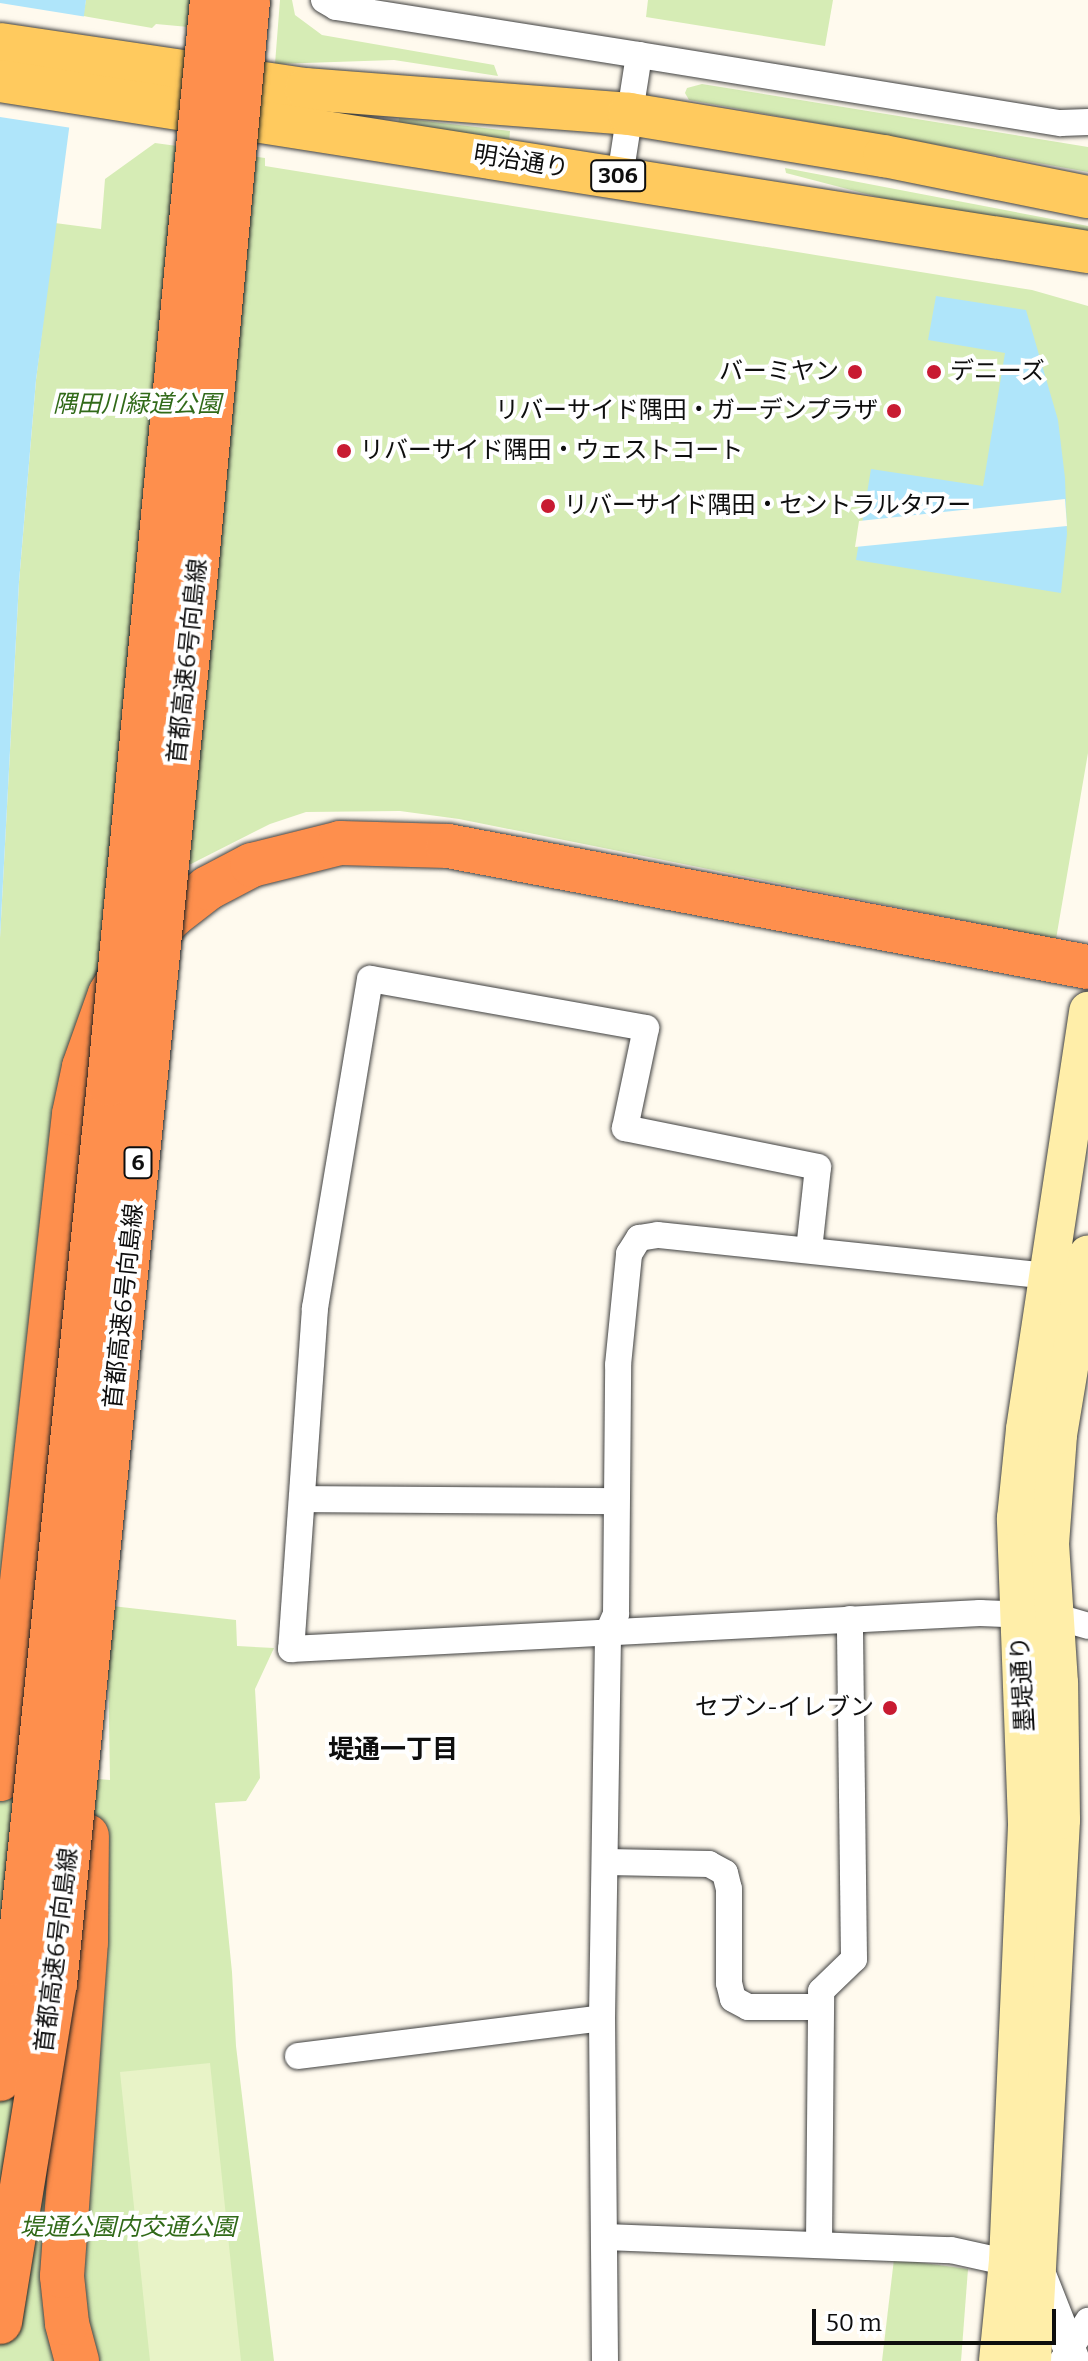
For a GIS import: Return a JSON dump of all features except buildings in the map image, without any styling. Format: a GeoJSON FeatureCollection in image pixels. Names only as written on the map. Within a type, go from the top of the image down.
{"type":"FeatureCollection","features":[{"type":"Feature","properties":{"kind":"highway","name":"首都高速6号向島線"},"geometry":{"type":"LineString","coordinates":[[0,2079],[18,1964],[109,1084],[212,0]]}},
{"type":"Feature","properties":{"kind":"highway","name":"首都高速6号向島線"},"geometry":{"type":"LineString","coordinates":[[0,2322],[55,1984],[194,600],[248,0]]}},
{"type":"Feature","properties":{"kind":"highway"},"geometry":{"type":"LineString","coordinates":[[0,1779],[74,1114],[84,1067],[110,994],[136,952],[173,915],[208,888],[252,865],[340,843],[448,846],[1088,967]]}},
{"type":"Feature","properties":{"kind":"highway"},"geometry":{"type":"LineString","coordinates":[[77,2361],[67,2323],[62,2276],[86,1942],[89,1658]]}},
{"type":"Feature","properties":{"kind":"main road","name":"明治通り"},"geometry":{"type":"LineString","coordinates":[[0,44],[150,86],[620,176],[1088,252]]}},
{"type":"Feature","properties":{"kind":"main road","name":"明治通り"},"geometry":{"type":"LineString","coordinates":[[0,81],[306,89],[629,114],[884,156],[1088,197]]}},
{"type":"Feature","properties":{"kind":"main road","name":"墨堤通り"},"geometry":{"type":"LineString","coordinates":[[1054,1618],[1016,1518],[1025,1429],[1088,1011]]}},
{"type":"Feature","properties":{"kind":"main road","name":"墨堤通り"},"geometry":{"type":"LineString","coordinates":[[998,2361],[1023,2266],[1061,1820],[1050,1544],[1053,1490],[1088,1254]]}},
{"type":"Feature","properties":{"kind":"main road","name":"墨堤通り"},"geometry":{"type":"LineString","coordinates":[[1023,2266],[1059,2359]]}},
{"type":"Feature","properties":{"kind":"street"},"geometry":{"type":"LineString","coordinates":[[324,0],[336,7],[1061,123],[1088,122]]}},
{"type":"Feature","properties":{"kind":"street"},"geometry":{"type":"LineString","coordinates":[[620,176],[639,55]]}},
{"type":"Feature","properties":{"kind":"street"},"geometry":{"type":"LineString","coordinates":[[809,1250],[818,1167],[625,1128],[646,1028],[370,979],[324,1237],[315,1308],[291,1649],[850,1619],[1054,1618]]}},
{"type":"Feature","properties":{"kind":"street"},"geometry":{"type":"LineString","coordinates":[[605,2361],[602,2018],[607,1862],[608,1632],[616,1614],[618,1365],[629,1254],[639,1238],[658,1235],[1049,1276]]}},
{"type":"Feature","properties":{"kind":"street"},"geometry":{"type":"LineString","coordinates":[[302,1499],[616,1501]]}},
{"type":"Feature","properties":{"kind":"street"},"geometry":{"type":"LineString","coordinates":[[819,2243],[821,1991],[854,1959],[850,1619]]}},
{"type":"Feature","properties":{"kind":"street"},"geometry":{"type":"LineString","coordinates":[[607,1862],[709,1864],[725,1873],[729,1889],[729,1983],[733,1999],[748,2007],[821,2007]]}},
{"type":"Feature","properties":{"kind":"street"},"geometry":{"type":"LineString","coordinates":[[298,2056],[602,2018]]}},
{"type":"Feature","properties":{"kind":"street"},"geometry":{"type":"LineString","coordinates":[[605,2237],[951,2250],[1023,2266]]}},
{"type":"Feature","properties":{"kind":"street"},"geometry":{"type":"LineString","coordinates":[[1059,2359],[1088,2321]]}},
{"type":"Feature","properties":{"kind":"green space"},"geometry":{"type":"Polygon","coordinates":[[[86,0],[225,0],[221,30],[156,24],[152,28],[83,16],[86,0]]]}},
{"type":"Feature","properties":{"kind":"green space"},"geometry":{"type":"Polygon","coordinates":[[[280,0],[292,0],[295,15],[322,35],[494,65],[498,76],[394,60],[275,64],[280,0]]]}},
{"type":"Feature","properties":{"kind":"green space"},"geometry":{"type":"Polygon","coordinates":[[[648,0],[833,0],[825,46],[646,17],[648,0]]]}},
{"type":"Feature","properties":{"kind":"green space"},"geometry":{"type":"Polygon","coordinates":[[[702,84],[1088,147],[1088,172],[689,100],[685,93],[687,88],[702,84]]]}},
{"type":"Feature","properties":{"kind":"green space"},"geometry":{"type":"Polygon","coordinates":[[[399,118],[510,131],[509,143],[398,125],[399,118]]]}},
{"type":"Feature","properties":{"kind":"green space"},"geometry":{"type":"Polygon","coordinates":[[[155,143],[265,158],[265,166],[1032,290],[1088,306],[1088,753],[1056,939],[459,819],[400,811],[306,812],[270,824],[191,864],[150,863],[18,1772],[110,1780],[108,1656],[112,1606],[236,1620],[237,1646],[274,1648],[255,1689],[260,1778],[246,1801],[215,1803],[236,2046],[274,2361],[0,2361],[0,938],[19,582],[36,380],[55,223],[101,229],[105,179],[155,143]]]}},
{"type":"Feature","properties":{"kind":"green space"},"geometry":{"type":"Polygon","coordinates":[[[785,168],[1088,226],[1088,235],[928,210],[786,173],[785,168]]]}},
{"type":"Feature","properties":{"kind":"green space"},"geometry":{"type":"Polygon","coordinates":[[[210,2063],[241,2361],[150,2361],[120,2072],[210,2063]]]}},
{"type":"Feature","properties":{"kind":"green space"},"geometry":{"type":"Polygon","coordinates":[[[894,2259],[968,2269],[961,2361],[882,2361],[894,2259]]]}},
{"type":"Feature","properties":{"kind":"water"},"geometry":{"type":"Polygon","coordinates":[[[0,0],[86,0],[36,380],[19,582],[0,938],[0,0]]]}},
{"type":"Feature","properties":{"kind":"water"},"geometry":{"type":"Polygon","coordinates":[[[936,296],[1026,310],[1058,420],[1065,478],[1067,534],[1061,593],[856,560],[871,469],[983,486],[1005,353],[928,340],[936,296]]]}},
{"type":"Feature","properties":{"kind":"pier"},"geometry":{"type":"Polygon","coordinates":[[[0,3],[87,17],[72,128],[0,117],[0,3]]]}},
{"type":"Feature","properties":{"kind":"pier"},"geometry":{"type":"Polygon","coordinates":[[[1065,499],[1067,526],[855,547],[859,521],[1065,499]]]}},
{"type":"Feature","properties":{"kind":"place","name":"バーミヤン"},"geometry":{"type":"Point","coordinates":[855,372]}},
{"type":"Feature","properties":{"kind":"place","name":"デニーズ"},"geometry":{"type":"Point","coordinates":[934,372]}},
{"type":"Feature","properties":{"kind":"place","name":"リバーサイド隅田・ガーデンプラザ"},"geometry":{"type":"Point","coordinates":[894,411]}},
{"type":"Feature","properties":{"kind":"place","name":"リバーサイド隅田・ウェストコート"},"geometry":{"type":"Point","coordinates":[344,451]}},
{"type":"Feature","properties":{"kind":"place","name":"リバーサイド隅田・セントラルタワー"},"geometry":{"type":"Point","coordinates":[548,506]}},
{"type":"Feature","properties":{"kind":"place","name":"セブン-イレブン"},"geometry":{"type":"Point","coordinates":[890,1708]}},
{"type":"Feature","properties":{"kind":"district","name":"堤通一丁目"},"geometry":{"type":"Point","coordinates":[393,1750]}},
{"type":"Feature","properties":{"kind":"park label","name":"隅田川緑道公園"},"geometry":{"type":"Point","coordinates":[137,405]}},
{"type":"Feature","properties":{"kind":"park label","name":"堤通公園内交通公園"},"geometry":{"type":"Point","coordinates":[128,2228]}}]}
